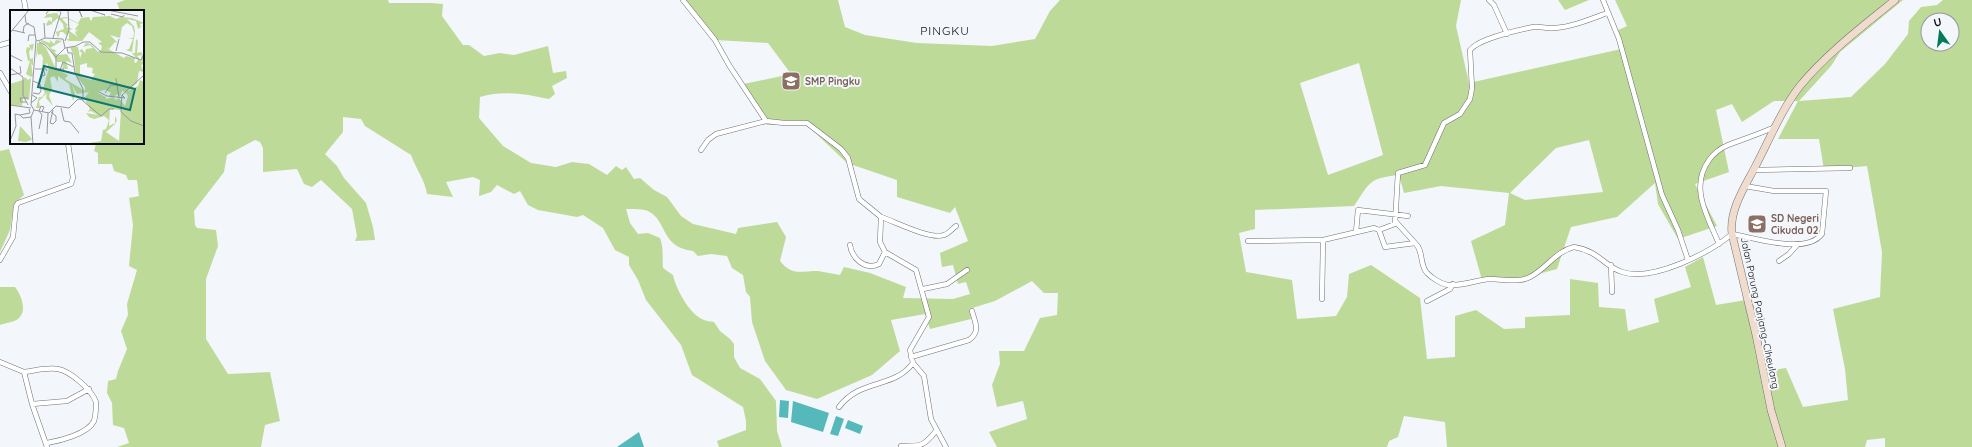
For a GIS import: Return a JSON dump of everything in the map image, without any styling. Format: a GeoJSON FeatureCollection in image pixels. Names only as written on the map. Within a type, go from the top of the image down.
{"type":"FeatureCollection","features":[{"type":"Feature","properties":{"kind":"street"},"geometry":{"type":"LineString","coordinates":[[24,0],[26,10]]}},
{"type":"Feature","properties":{"kind":"street"},"geometry":{"type":"LineString","coordinates":[[683,0],[715,40],[729,65],[766,120]]}},
{"type":"Feature","properties":{"kind":"street"},"geometry":{"type":"LineString","coordinates":[[1490,0],[1494,5],[1507,34]]}},
{"type":"Feature","properties":{"kind":"street"},"geometry":{"type":"LineString","coordinates":[[1603,0],[1607,13],[1620,39],[1662,195],[1678,230],[1688,260]]}},
{"type":"Feature","properties":{"kind":"street","name":"Jalan Parung Panjang–Ciheulang"},"geometry":{"type":"LineString","coordinates":[[1782,447],[1771,410],[1756,334],[1732,234],[1731,226],[1733,214],[1745,186],[1787,105],[1800,86],[1818,66],[1895,0]]}},
{"type":"Feature","properties":{"kind":"street"},"geometry":{"type":"LineString","coordinates":[[1248,241],[1323,240],[1374,228],[1379,230],[1393,226],[1396,222],[1397,215],[1398,173],[1425,165],[1444,123],[1460,114],[1470,99],[1472,88],[1470,50],[1474,46],[1507,34],[1534,27],[1554,28],[1589,20],[1607,13]]}},
{"type":"Feature","properties":{"kind":"street"},"geometry":{"type":"LineString","coordinates":[[0,45],[10,42]]}},
{"type":"Feature","properties":{"kind":"street"},"geometry":{"type":"LineString","coordinates":[[0,73],[10,90]]}},
{"type":"Feature","properties":{"kind":"street"},"geometry":{"type":"LineString","coordinates":[[701,150],[708,140],[716,134],[766,120],[784,123],[807,123],[841,149],[848,158],[859,199],[882,217],[926,234],[939,236],[947,234],[956,226]]}},
{"type":"Feature","properties":{"kind":"street"},"geometry":{"type":"LineString","coordinates":[[1720,244],[1702,201],[1700,178],[1706,164],[1714,154],[1728,145],[1750,138],[1777,126]]}},
{"type":"Feature","properties":{"kind":"street"},"geometry":{"type":"LineString","coordinates":[[0,260],[13,237],[16,206],[18,203],[71,184],[73,178],[68,144]]}},
{"type":"Feature","properties":{"kind":"street"},"geometry":{"type":"LineString","coordinates":[[1753,170],[1850,168]]}},
{"type":"Feature","properties":{"kind":"street"},"geometry":{"type":"LineString","coordinates":[[1396,222],[1420,248],[1424,268],[1427,273],[1443,284],[1488,279],[1525,279],[1536,273],[1561,253],[1574,247],[1593,252],[1611,266],[1622,272],[1636,274],[1665,270],[1720,244],[1732,234],[1796,245],[1808,243],[1822,234],[1826,191],[1814,189],[1774,191],[1745,186]]}},
{"type":"Feature","properties":{"kind":"street"},"geometry":{"type":"LineString","coordinates":[[1356,232],[1358,210],[1408,216]]}},
{"type":"Feature","properties":{"kind":"street"},"geometry":{"type":"LineString","coordinates":[[882,217],[880,242],[885,252],[916,270],[923,289],[929,317],[911,345],[911,357],[924,376],[928,407],[936,431],[946,447]]}},
{"type":"Feature","properties":{"kind":"street"},"geometry":{"type":"LineString","coordinates":[[1379,230],[1385,247],[1415,243]]}},
{"type":"Feature","properties":{"kind":"street"},"geometry":{"type":"LineString","coordinates":[[1322,299],[1323,240]]}},
{"type":"Feature","properties":{"kind":"street"},"geometry":{"type":"LineString","coordinates":[[850,245],[853,257],[862,264],[871,266],[879,264],[885,252]]}},
{"type":"Feature","properties":{"kind":"street"},"geometry":{"type":"LineString","coordinates":[[1779,261],[1789,254],[1796,245]]}},
{"type":"Feature","properties":{"kind":"street"},"geometry":{"type":"LineString","coordinates":[[1611,266],[1612,292]]}},
{"type":"Feature","properties":{"kind":"street"},"geometry":{"type":"LineString","coordinates":[[923,289],[947,284],[967,270]]}},
{"type":"Feature","properties":{"kind":"street"},"geometry":{"type":"LineString","coordinates":[[1426,301],[1450,289],[1453,284]]}},
{"type":"Feature","properties":{"kind":"street"},"geometry":{"type":"LineString","coordinates":[[911,357],[969,340],[975,336],[977,328],[972,311]]}},
{"type":"Feature","properties":{"kind":"street"},"geometry":{"type":"LineString","coordinates":[[0,362],[24,372],[50,368],[59,369],[89,389],[96,402],[94,422],[89,427],[69,438],[47,445],[32,404],[24,372]]}},
{"type":"Feature","properties":{"kind":"street"},"geometry":{"type":"LineString","coordinates":[[839,407],[856,391],[902,375],[913,362]]}},
{"type":"Feature","properties":{"kind":"street"},"geometry":{"type":"LineString","coordinates":[[32,404],[67,401],[89,389]]}},
{"type":"Feature","properties":{"kind":"street"},"geometry":{"type":"LineString","coordinates":[[901,446],[920,446],[926,444],[936,431]]}},
{"type":"Feature","properties":{"kind":"green space"},"geometry":{"type":"Polygon","coordinates":[[[125,0],[388,0],[389,3],[443,4],[442,16],[463,45],[469,45],[484,56],[500,53],[514,55],[548,46],[553,73],[566,71],[567,78],[552,86],[555,94],[549,99],[523,94],[506,93],[480,97],[479,118],[503,146],[531,163],[556,167],[572,162],[589,164],[607,175],[616,166],[622,170],[626,167],[634,179],[640,178],[654,190],[667,197],[681,216],[693,224],[736,234],[738,228],[777,222],[786,237],[780,261],[788,269],[797,272],[818,271],[840,275],[844,267],[870,273],[906,287],[903,298],[953,299],[970,294],[966,282],[958,284],[953,265],[942,267],[940,253],[968,241],[955,207],[950,213],[897,197],[897,180],[847,163],[807,125],[767,125],[739,85],[791,74],[768,43],[715,40],[685,0],[838,0],[845,27],[865,35],[917,43],[992,46],[1035,39],[1050,11],[1060,0],[1461,0],[1456,26],[1469,83],[1621,49],[1614,32],[1627,26],[1615,0],[1903,0],[1840,52],[1831,66],[1799,101],[1851,97],[1885,64],[1908,34],[1909,21],[1921,7],[1937,5],[1943,0],[1972,0],[1972,447],[1885,447],[1885,438],[1867,440],[1865,447],[1447,447],[1445,422],[1404,416],[1398,437],[1389,441],[1387,447],[997,447],[989,432],[1027,419],[1023,401],[997,407],[992,385],[1000,364],[999,351],[1024,351],[1040,318],[1057,315],[1058,293],[1044,293],[1032,281],[995,301],[969,309],[971,319],[930,329],[925,314],[891,320],[900,351],[872,375],[817,399],[786,390],[765,361],[752,322],[750,297],[746,292],[743,275],[732,268],[727,256],[711,254],[698,256],[693,251],[682,249],[670,239],[654,215],[641,209],[626,209],[630,223],[638,234],[648,233],[660,238],[663,268],[673,275],[680,293],[692,312],[706,321],[714,322],[720,331],[734,344],[734,357],[740,368],[760,379],[776,401],[777,431],[782,447],[719,447],[717,441],[746,430],[743,407],[692,375],[681,345],[646,300],[638,280],[629,265],[629,257],[615,250],[603,228],[583,215],[577,217],[538,210],[528,205],[520,191],[514,194],[497,185],[491,192],[479,196],[480,180],[473,177],[446,182],[453,197],[427,194],[411,155],[365,126],[361,119],[343,117],[343,132],[325,154],[337,166],[344,178],[366,203],[375,240],[355,241],[357,236],[352,209],[321,180],[312,187],[304,184],[297,169],[263,172],[263,148],[260,142],[255,140],[227,155],[224,172],[194,211],[195,225],[197,228],[216,230],[218,246],[206,279],[206,339],[228,374],[270,372],[280,421],[265,425],[261,447],[117,447],[129,443],[124,428],[113,425],[112,403],[107,393],[108,381],[116,379],[127,349],[121,331],[128,315],[127,304],[137,270],[129,266],[133,225],[129,198],[139,196],[137,180],[128,180],[126,175],[114,171],[112,164],[98,164],[98,153],[94,151],[96,144],[144,144],[144,10],[120,10],[117,3],[125,0]],[[1359,63],[1300,83],[1328,175],[1383,155],[1359,63]],[[1774,101],[1742,122],[1732,104],[1716,110],[1729,172],[1695,184],[1717,226],[1678,239],[1658,204],[1655,183],[1617,217],[1571,227],[1557,269],[1542,273],[1523,283],[1482,280],[1471,241],[1505,225],[1509,193],[1441,186],[1404,193],[1399,175],[1382,178],[1371,183],[1367,186],[1354,206],[1255,210],[1255,229],[1239,233],[1246,272],[1292,280],[1297,319],[1336,316],[1347,297],[1349,274],[1371,265],[1420,298],[1427,359],[1455,357],[1455,316],[1476,310],[1504,329],[1525,328],[1525,317],[1570,315],[1570,279],[1598,283],[1599,307],[1625,309],[1628,331],[1659,322],[1654,299],[1691,287],[1685,267],[1703,257],[1716,305],[1752,299],[1768,371],[1786,368],[1803,407],[1848,400],[1845,369],[1833,309],[1880,297],[1882,252],[1867,166],[1824,170],[1819,139],[1778,139],[1798,101],[1774,101]],[[1589,140],[1556,148],[1510,193],[1525,200],[1603,192],[1589,140]]]}},
{"type":"Feature","properties":{"kind":"green space"},"geometry":{"type":"Polygon","coordinates":[[[1558,0],[1589,0],[1565,10],[1558,0]]]}},
{"type":"Feature","properties":{"kind":"green space"},"geometry":{"type":"Polygon","coordinates":[[[9,149],[24,195],[14,204],[10,230],[0,252],[0,151],[9,149]]]}},
{"type":"Feature","properties":{"kind":"green space"},"geometry":{"type":"Polygon","coordinates":[[[0,287],[15,287],[21,299],[23,312],[18,319],[0,325],[0,287]]]}},
{"type":"Feature","properties":{"kind":"water"},"geometry":{"type":"Polygon","coordinates":[[[780,400],[789,401],[788,418],[779,417],[780,400]]]}},
{"type":"Feature","properties":{"kind":"water"},"geometry":{"type":"Polygon","coordinates":[[[793,401],[829,413],[823,432],[791,422],[793,401]]]}},
{"type":"Feature","properties":{"kind":"water"},"geometry":{"type":"Polygon","coordinates":[[[836,416],[844,419],[838,436],[830,434],[836,416]]]}},
{"type":"Feature","properties":{"kind":"water"},"geometry":{"type":"Polygon","coordinates":[[[848,420],[863,426],[860,434],[845,428],[848,420]]]}},
{"type":"Feature","properties":{"kind":"water"},"geometry":{"type":"Polygon","coordinates":[[[639,432],[644,447],[617,447],[639,432]]]}},
{"type":"Feature","properties":{"kind":"place","name":"SMP Pingku"},"geometry":{"type":"Point","coordinates":[791,81]}},
{"type":"Feature","properties":{"kind":"place","name":"SD Negeri Cikuda 02"},"geometry":{"type":"Point","coordinates":[1757,224]}},
{"type":"Feature","properties":{"kind":"district","name":"PINGKU"},"geometry":{"type":"Point","coordinates":[945,30]}}]}
